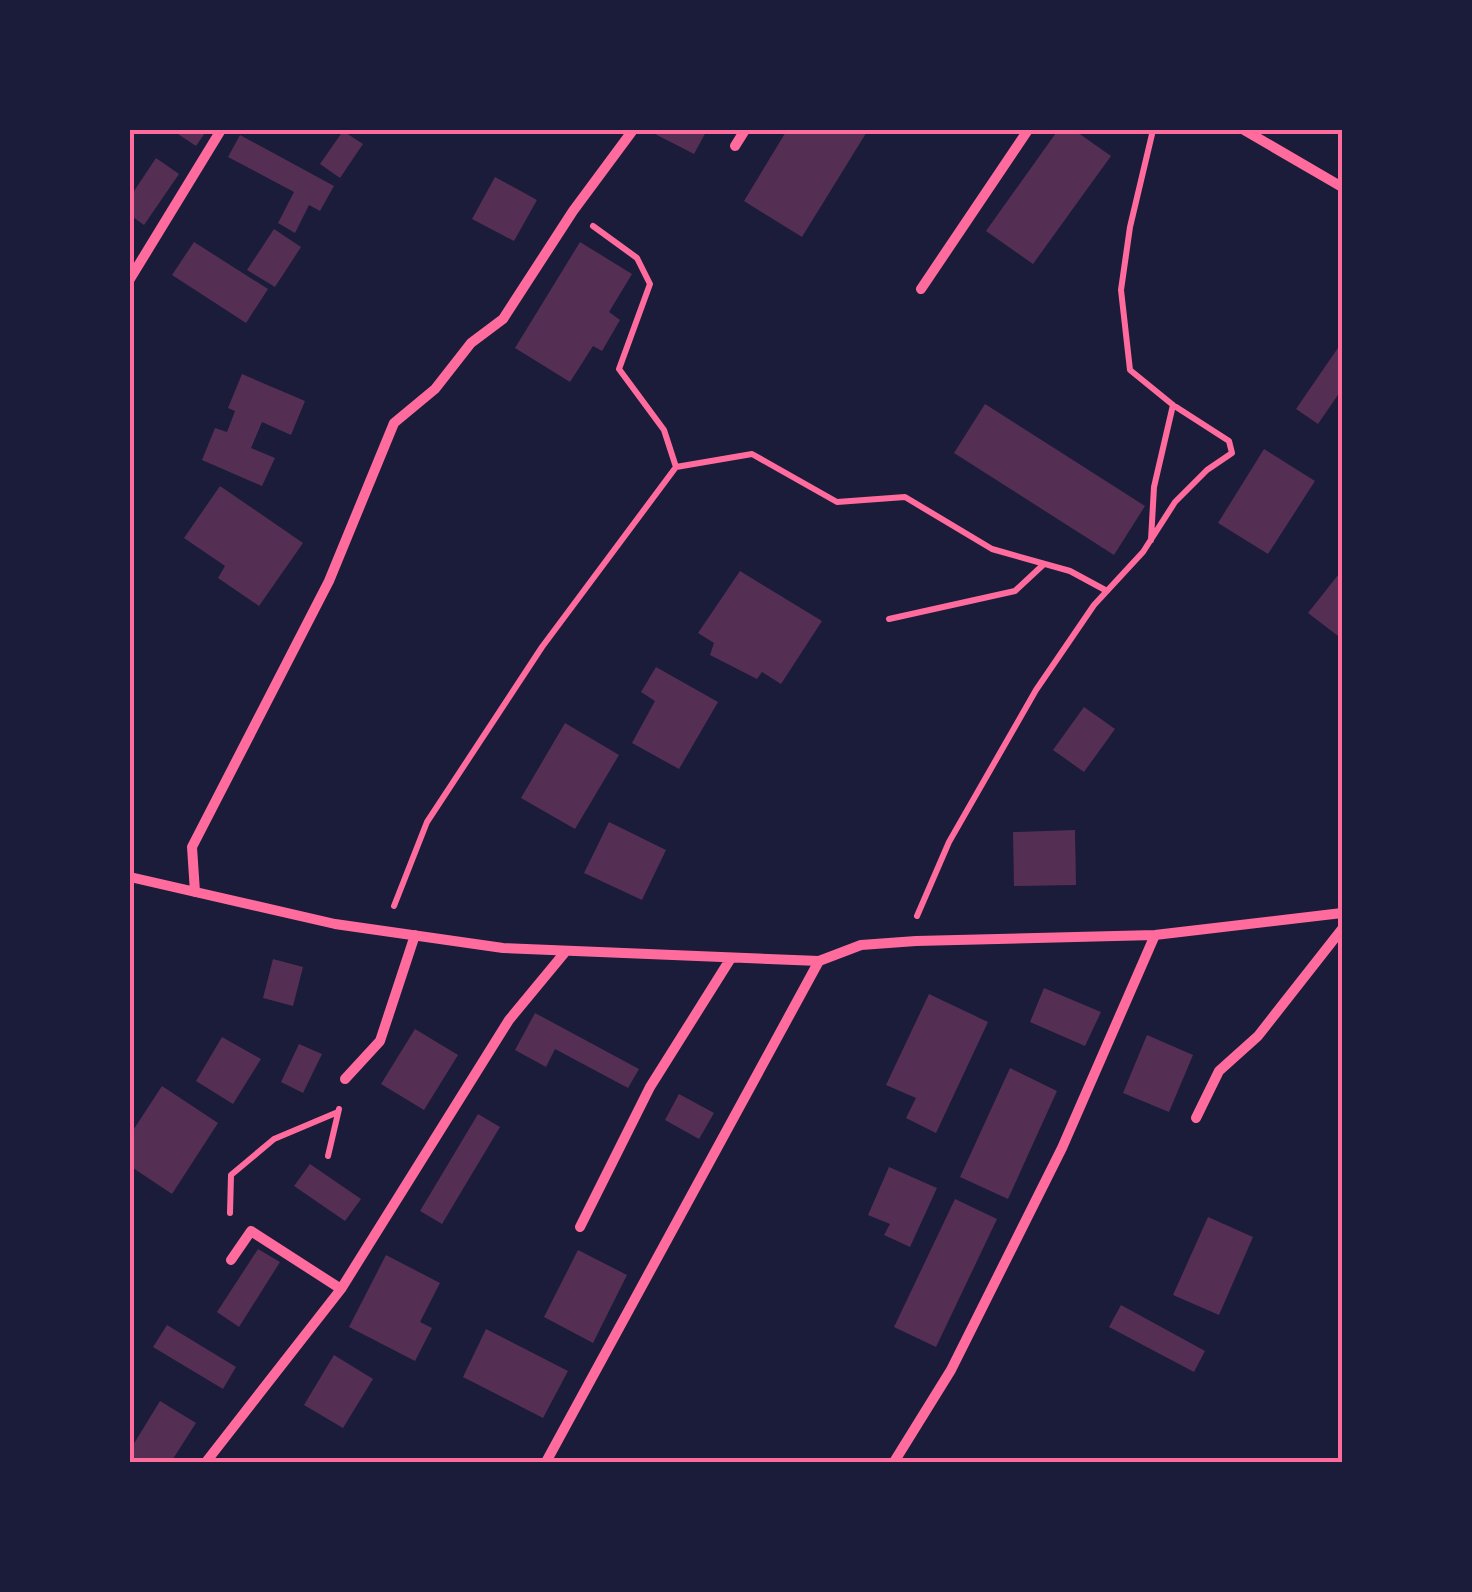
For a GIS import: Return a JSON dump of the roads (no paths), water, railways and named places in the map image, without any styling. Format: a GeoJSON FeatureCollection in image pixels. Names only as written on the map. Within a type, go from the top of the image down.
{"type":"FeatureCollection","features":[{"type":"Feature","properties":{"kind":"street"},"geometry":{"type":"LineString","coordinates":[[130,279],[221,130]]}},
{"type":"Feature","properties":{"kind":"street"},"geometry":{"type":"LineString","coordinates":[[195,892],[192,847],[328,581],[394,422],[435,389],[471,343],[502,320],[573,211],[633,130]]}},
{"type":"Feature","properties":{"kind":"street"},"geometry":{"type":"LineString","coordinates":[[735,146],[745,130]]}},
{"type":"Feature","properties":{"kind":"street"},"geometry":{"type":"LineString","coordinates":[[921,289],[1028,130]]}},
{"type":"Feature","properties":{"kind":"street"},"geometry":{"type":"LineString","coordinates":[[1244,130],[1342,188]]}},
{"type":"Feature","properties":{"kind":"street"},"geometry":{"type":"LineString","coordinates":[[131,882],[195,892],[335,924],[503,948],[819,962],[861,946],[908,941],[1155,934],[1342,913]]}},
{"type":"Feature","properties":{"kind":"street"},"geometry":{"type":"LineString","coordinates":[[1196,1118],[1219,1072],[1258,1036],[1342,929]]}},
{"type":"Feature","properties":{"kind":"street"},"geometry":{"type":"LineString","coordinates":[[894,1462],[951,1370],[1062,1148],[1155,934]]}},
{"type":"Feature","properties":{"kind":"street"},"geometry":{"type":"LineString","coordinates":[[345,1078],[380,1041],[415,935]]}},
{"type":"Feature","properties":{"kind":"street"},"geometry":{"type":"LineString","coordinates":[[206,1462],[341,1289],[509,1020],[566,950]]}},
{"type":"Feature","properties":{"kind":"street"},"geometry":{"type":"LineString","coordinates":[[580,1227],[650,1087],[730,958]]}},
{"type":"Feature","properties":{"kind":"street"},"geometry":{"type":"LineString","coordinates":[[546,1462],[819,962]]}},
{"type":"Feature","properties":{"kind":"street"},"geometry":{"type":"LineString","coordinates":[[231,1260],[251,1231],[341,1289]]}}]}
